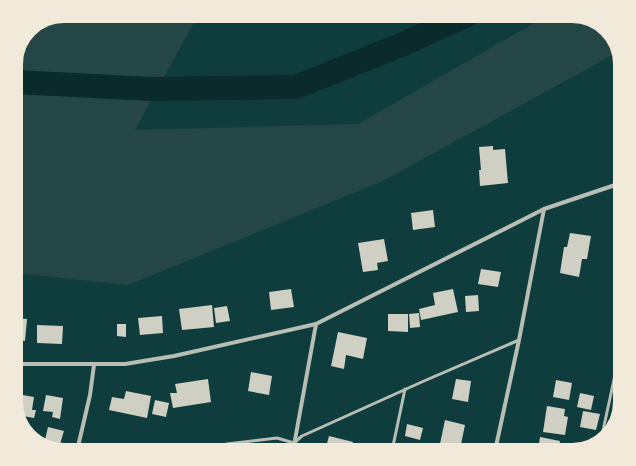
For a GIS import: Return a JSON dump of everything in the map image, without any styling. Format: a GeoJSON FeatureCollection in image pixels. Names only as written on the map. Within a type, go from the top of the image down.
{"type":"FeatureCollection","features":[{"type":"Feature","properties":{"kind":"street"},"geometry":{"type":"LineString","coordinates":[[22,364],[125,364],[174,356],[316,324],[544,209],[614,185]]}},
{"type":"Feature","properties":{"kind":"street"},"geometry":{"type":"LineString","coordinates":[[497,444],[519,340],[544,209]]}},
{"type":"Feature","properties":{"kind":"street"},"geometry":{"type":"LineString","coordinates":[[294,443],[316,324]]}},
{"type":"Feature","properties":{"kind":"street"},"geometry":{"type":"LineString","coordinates":[[79,444],[90,395],[94,364]]}},
{"type":"Feature","properties":{"kind":"lane"},"geometry":{"type":"LineString","coordinates":[[227,444],[277,438],[294,443],[302,436],[405,389],[519,340]]}},
{"type":"Feature","properties":{"kind":"lane"},"geometry":{"type":"LineString","coordinates":[[603,430],[614,376]]}},
{"type":"Feature","properties":{"kind":"lane"},"geometry":{"type":"LineString","coordinates":[[393,444],[405,389]]}},
{"type":"Feature","properties":{"kind":"shaded area"},"geometry":{"type":"Polygon","coordinates":[[[64,22],[194,22],[135,130],[358,124],[536,22],[577,22],[585,24],[602,34],[610,46],[613,55],[383,181],[128,285],[22,274],[22,61],[26,46],[36,32],[48,25],[64,22]]]}},
{"type":"Feature","properties":{"kind":"building"},"geometry":{"type":"Polygon","coordinates":[[[493,146],[493,150],[505,149],[508,183],[480,186],[479,170],[481,170],[479,147],[493,146]]]}},
{"type":"Feature","properties":{"kind":"building"},"geometry":{"type":"Polygon","coordinates":[[[433,210],[435,227],[413,230],[411,213],[433,210]]]}},
{"type":"Feature","properties":{"kind":"building"},"geometry":{"type":"Polygon","coordinates":[[[570,233],[591,236],[587,259],[582,259],[579,277],[560,273],[564,247],[567,247],[570,233]]]}},
{"type":"Feature","properties":{"kind":"building"},"geometry":{"type":"Polygon","coordinates":[[[384,239],[388,261],[377,263],[378,270],[363,272],[358,243],[384,239]]]}},
{"type":"Feature","properties":{"kind":"building"},"geometry":{"type":"Polygon","coordinates":[[[481,269],[501,272],[498,287],[478,284],[481,269]]]}},
{"type":"Feature","properties":{"kind":"building"},"geometry":{"type":"Polygon","coordinates":[[[291,289],[294,307],[271,310],[269,292],[291,289]]]}},
{"type":"Feature","properties":{"kind":"building"},"geometry":{"type":"Polygon","coordinates":[[[453,289],[458,312],[421,320],[419,309],[435,305],[433,293],[453,289]]]}},
{"type":"Feature","properties":{"kind":"building"},"geometry":{"type":"Polygon","coordinates":[[[478,295],[479,311],[466,312],[465,296],[478,295]]]}},
{"type":"Feature","properties":{"kind":"building"},"geometry":{"type":"Polygon","coordinates":[[[212,305],[214,327],[182,330],[179,309],[212,305]]]}},
{"type":"Feature","properties":{"kind":"building"},"geometry":{"type":"Polygon","coordinates":[[[227,306],[230,321],[216,323],[214,308],[227,306]]]}},
{"type":"Feature","properties":{"kind":"building"},"geometry":{"type":"Polygon","coordinates":[[[419,313],[420,327],[410,328],[409,314],[419,313]]]}},
{"type":"Feature","properties":{"kind":"building"},"geometry":{"type":"Polygon","coordinates":[[[388,314],[408,314],[408,332],[388,331],[388,314]]]}},
{"type":"Feature","properties":{"kind":"building"},"geometry":{"type":"Polygon","coordinates":[[[162,316],[163,333],[140,335],[138,318],[162,316]]]}},
{"type":"Feature","properties":{"kind":"building"},"geometry":{"type":"Polygon","coordinates":[[[22,319],[27,319],[25,341],[22,341],[22,319]]]}},
{"type":"Feature","properties":{"kind":"building"},"geometry":{"type":"Polygon","coordinates":[[[117,324],[126,324],[126,337],[117,336],[117,324]]]}},
{"type":"Feature","properties":{"kind":"building"},"geometry":{"type":"Polygon","coordinates":[[[37,325],[63,326],[62,344],[37,343],[37,325]]]}},
{"type":"Feature","properties":{"kind":"building"},"geometry":{"type":"Polygon","coordinates":[[[338,332],[367,338],[363,359],[346,355],[344,369],[331,366],[338,332]]]}},
{"type":"Feature","properties":{"kind":"building"},"geometry":{"type":"Polygon","coordinates":[[[251,372],[272,376],[269,395],[248,391],[251,372]]]}},
{"type":"Feature","properties":{"kind":"building"},"geometry":{"type":"Polygon","coordinates":[[[208,379],[211,402],[173,408],[170,393],[177,393],[175,384],[208,379]]]}},
{"type":"Feature","properties":{"kind":"building"},"geometry":{"type":"Polygon","coordinates":[[[456,379],[471,381],[468,402],[452,399],[456,379]]]}},
{"type":"Feature","properties":{"kind":"building"},"geometry":{"type":"Polygon","coordinates":[[[556,380],[572,383],[569,400],[553,397],[556,380]]]}},
{"type":"Feature","properties":{"kind":"building"},"geometry":{"type":"Polygon","coordinates":[[[126,391],[151,396],[147,418],[109,410],[112,397],[124,399],[126,391]]]}},
{"type":"Feature","properties":{"kind":"building"},"geometry":{"type":"Polygon","coordinates":[[[580,393],[594,396],[591,410],[577,407],[580,393]]]}},
{"type":"Feature","properties":{"kind":"building"},"geometry":{"type":"Polygon","coordinates":[[[22,395],[34,397],[32,410],[36,410],[34,418],[25,416],[22,405],[22,395]]]}},
{"type":"Feature","properties":{"kind":"building"},"geometry":{"type":"Polygon","coordinates":[[[46,395],[63,398],[60,419],[52,417],[53,412],[43,411],[46,395]]]}},
{"type":"Feature","properties":{"kind":"building"},"geometry":{"type":"Polygon","coordinates":[[[155,400],[169,403],[166,417],[152,414],[155,400]]]}},
{"type":"Feature","properties":{"kind":"building"},"geometry":{"type":"Polygon","coordinates":[[[547,406],[565,409],[564,416],[568,417],[565,435],[543,432],[547,406]]]}},
{"type":"Feature","properties":{"kind":"building"},"geometry":{"type":"Polygon","coordinates":[[[583,411],[600,414],[596,430],[580,427],[583,411]]]}},
{"type":"Feature","properties":{"kind":"building"},"geometry":{"type":"Polygon","coordinates":[[[445,420],[465,425],[461,444],[440,444],[445,420]]]}},
{"type":"Feature","properties":{"kind":"building"},"geometry":{"type":"Polygon","coordinates":[[[407,424],[423,428],[420,440],[405,436],[407,424]]]}},
{"type":"Feature","properties":{"kind":"building"},"geometry":{"type":"Polygon","coordinates":[[[48,427],[64,431],[60,444],[45,439],[48,427]]]}},
{"type":"Feature","properties":{"kind":"building"},"geometry":{"type":"Polygon","coordinates":[[[329,436],[353,442],[353,444],[327,444],[329,436]]]}},
{"type":"Feature","properties":{"kind":"building"},"geometry":{"type":"Polygon","coordinates":[[[540,437],[560,441],[559,444],[539,444],[540,437]]]}},
{"type":"Feature","properties":{"kind":"waterway"},"geometry":{"type":"LineString","coordinates":[[22,82],[152,89],[296,87],[401,45],[452,22]]}}]}
